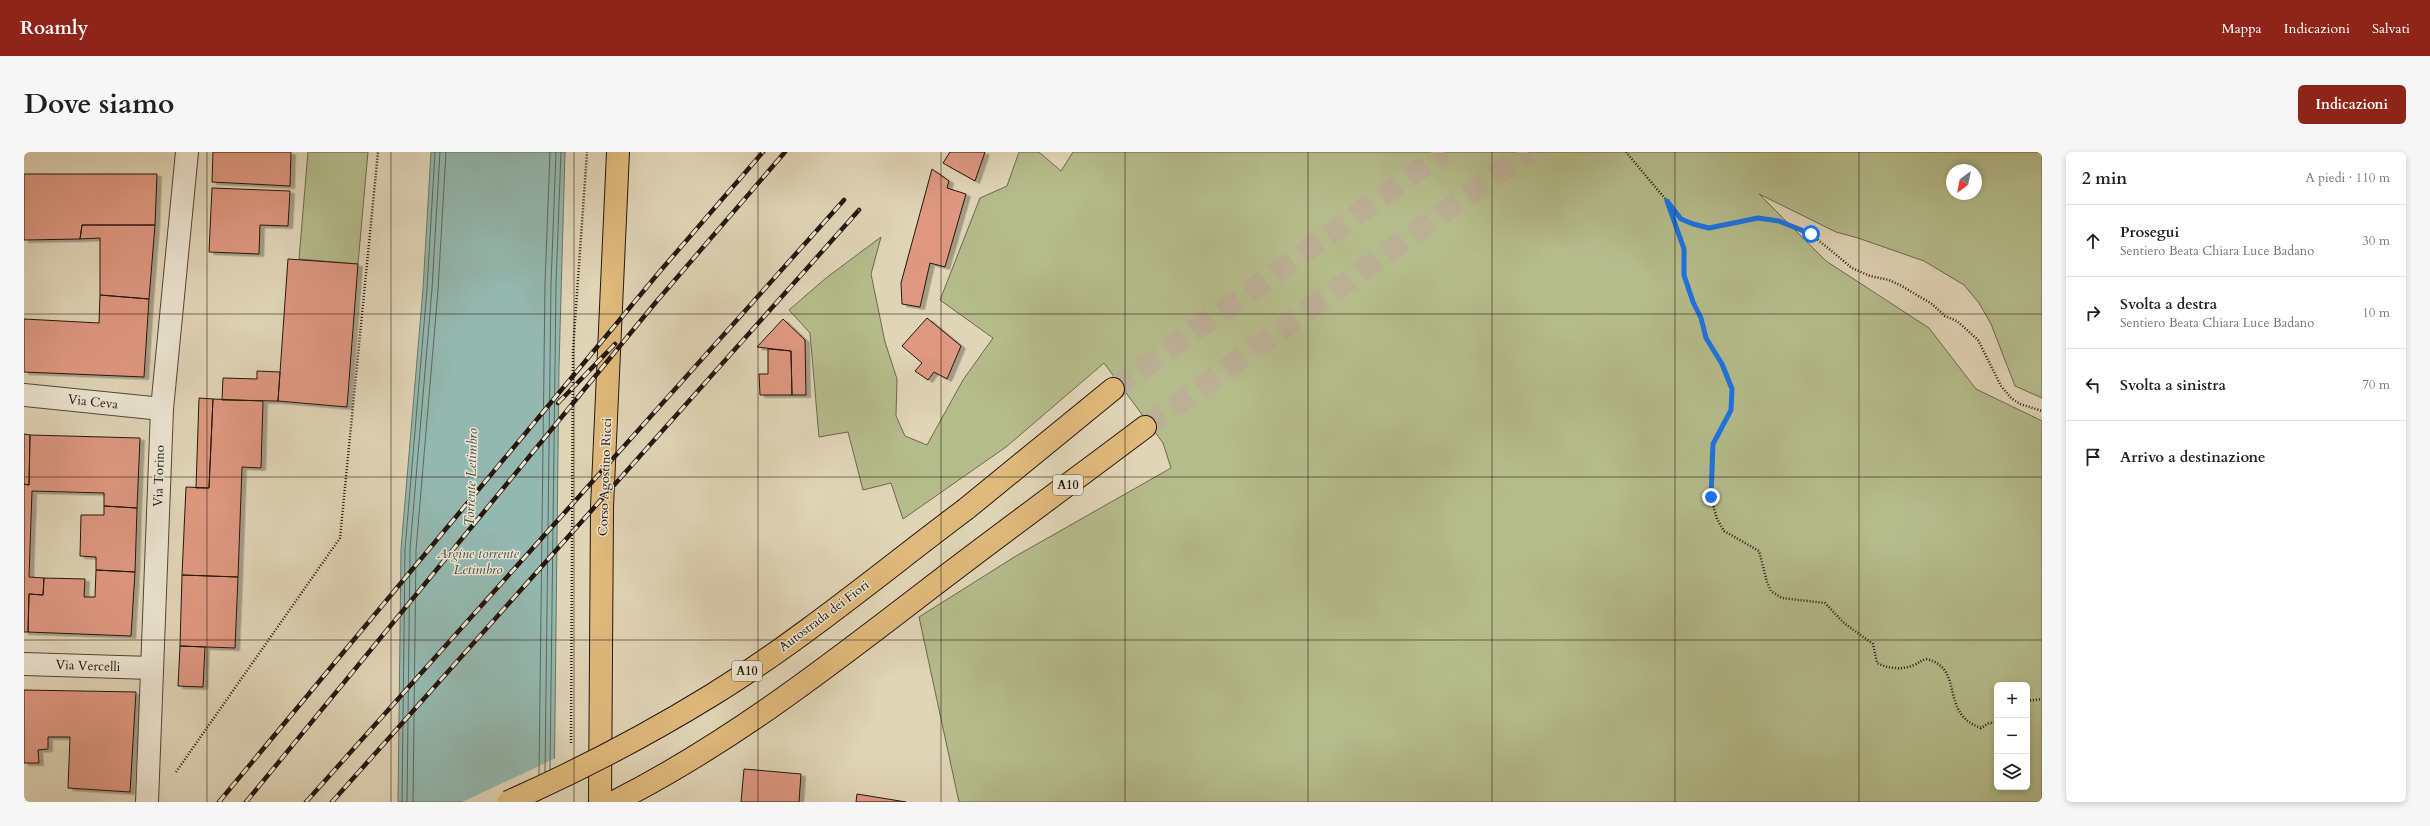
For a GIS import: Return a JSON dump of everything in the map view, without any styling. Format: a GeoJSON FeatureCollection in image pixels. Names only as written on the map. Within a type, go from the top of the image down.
{"type":"FeatureCollection","features":[{"type":"Feature","properties":{"kind":"main road","name":"Corso Agostino Ricci"},"geometry":{"type":"LineString","coordinates":[[600,802],[602,507],[618,152]]}},
{"type":"Feature","properties":{"kind":"main road","name":"Autostrada dei Fiori"},"geometry":{"type":"LineString","coordinates":[[508,802],[622,745],[712,695],[800,635],[966,509],[1113,389]]}},
{"type":"Feature","properties":{"kind":"main road","name":"A10"},"geometry":{"type":"LineString","coordinates":[[614,802],[646,786],[748,723],[822,672],[990,542],[1145,428]]}},
{"type":"Feature","properties":{"kind":"street","name":"Via Torino"},"geometry":{"type":"LineString","coordinates":[[147,802],[162,409],[187,152]]}},
{"type":"Feature","properties":{"kind":"street","name":"Via Ceva"},"geometry":{"type":"LineString","coordinates":[[24,395],[162,409]]}},
{"type":"Feature","properties":{"kind":"street","name":"Via Vercelli"},"geometry":{"type":"LineString","coordinates":[[24,664],[151,668]]}},
{"type":"Feature","properties":{"kind":"path"},"geometry":{"type":"LineString","coordinates":[[174,776],[340,538],[378,152]]}},
{"type":"Feature","properties":{"kind":"path"},"geometry":{"type":"LineString","coordinates":[[571,713],[573,350],[587,152]]}},
{"type":"Feature","properties":{"kind":"path"},"geometry":{"type":"LineString","coordinates":[[1626,152],[1681,219],[1698,226],[1709,228],[1723,227],[1758,218],[1779,221],[1811,234],[1852,268],[1870,276],[1900,285],[1932,304],[1945,316],[1957,321],[1978,340],[2001,386],[2011,398],[2020,404],[2042,411]]}},
{"type":"Feature","properties":{"kind":"path"},"geometry":{"type":"LineString","coordinates":[[1667,201],[1684,249],[1684,275],[1693,302],[1701,318],[1706,338],[1722,364],[1732,389],[1731,410],[1713,444],[1711,456],[1711,497],[1719,525],[1724,531],[1759,551],[1767,582],[1775,594],[1782,598],[1825,603],[1844,623],[1873,644],[1877,663],[1882,666],[1888,668],[1906,668],[1926,659],[1940,665],[1950,678],[1956,708],[1964,718],[1981,728],[1989,723],[1994,722]]}},
{"type":"Feature","properties":{"kind":"path"},"geometry":{"type":"LineString","coordinates":[[2030,701],[2042,699]]}},
{"type":"Feature","properties":{"kind":"green space"},"geometry":{"type":"Polygon","coordinates":[[[308,152],[368,152],[358,264],[299,259],[308,152]]]}},
{"type":"Feature","properties":{"kind":"green space"},"geometry":{"type":"Polygon","coordinates":[[[1019,152],[1039,152],[1061,171],[1073,152],[2042,152],[2042,398],[2015,386],[1991,324],[1979,303],[1964,285],[1924,261],[1836,232],[1759,194],[1826,261],[1929,328],[1976,389],[2042,421],[2042,802],[959,802],[919,617],[1016,556],[1171,468],[1163,443],[1104,363],[1006,447],[903,519],[891,483],[863,490],[848,432],[819,437],[810,333],[789,310],[826,278],[881,237],[871,274],[885,342],[897,379],[896,416],[905,436],[927,445],[963,380],[993,338],[940,300],[980,198],[1007,186],[1019,152]]]}},
{"type":"Feature","properties":{"kind":"water","name":"Argine torrente Letimbro"},"geometry":{"type":"Polygon","coordinates":[[[431,152],[565,152],[559,367],[554,802],[398,802],[401,549],[423,289],[431,152]]]}},
{"type":"Feature","properties":{"kind":"pier"},"geometry":{"type":"Polygon","coordinates":[[[556,758],[556,802],[462,802],[556,758]]]}},
{"type":"Feature","properties":{"kind":"building"},"geometry":{"type":"Polygon","coordinates":[[[213,152],[291,152],[290,186],[212,182],[213,152]]]}},
{"type":"Feature","properties":{"kind":"building"},"geometry":{"type":"Polygon","coordinates":[[[950,152],[985,152],[975,181],[943,163],[950,152]]]}},
{"type":"Feature","properties":{"kind":"building"},"geometry":{"type":"Polygon","coordinates":[[[932,169],[949,181],[947,188],[966,194],[945,267],[930,263],[920,307],[902,304],[901,283],[932,169]]]}},
{"type":"Feature","properties":{"kind":"building"},"geometry":{"type":"Polygon","coordinates":[[[24,174],[157,174],[155,225],[82,225],[80,239],[24,240],[24,174]]]}},
{"type":"Feature","properties":{"kind":"building"},"geometry":{"type":"Polygon","coordinates":[[[212,188],[290,191],[288,226],[260,225],[259,254],[209,252],[212,188]]]}},
{"type":"Feature","properties":{"kind":"building"},"geometry":{"type":"Polygon","coordinates":[[[82,225],[155,225],[149,299],[100,295],[100,238],[80,239],[82,225]]]}},
{"type":"Feature","properties":{"kind":"building"},"geometry":{"type":"Polygon","coordinates":[[[288,259],[358,264],[347,407],[278,401],[288,259]]]}},
{"type":"Feature","properties":{"kind":"building"},"geometry":{"type":"Polygon","coordinates":[[[100,295],[149,299],[144,377],[24,372],[24,319],[99,323],[100,295]]]}},
{"type":"Feature","properties":{"kind":"building"},"geometry":{"type":"Polygon","coordinates":[[[927,318],[961,346],[947,379],[934,372],[928,380],[915,371],[922,363],[902,346],[927,318]]]}},
{"type":"Feature","properties":{"kind":"building"},"geometry":{"type":"Polygon","coordinates":[[[783,319],[805,340],[806,395],[792,395],[791,351],[757,347],[783,319]]]}},
{"type":"Feature","properties":{"kind":"building"},"geometry":{"type":"Polygon","coordinates":[[[768,349],[791,351],[792,395],[760,395],[759,374],[768,374],[768,349]]]}},
{"type":"Feature","properties":{"kind":"building"},"geometry":{"type":"Polygon","coordinates":[[[257,371],[280,372],[278,401],[222,400],[223,378],[257,379],[257,371]]]}},
{"type":"Feature","properties":{"kind":"building"},"geometry":{"type":"Polygon","coordinates":[[[199,398],[213,399],[209,488],[196,488],[199,398]]]}},
{"type":"Feature","properties":{"kind":"building"},"geometry":{"type":"Polygon","coordinates":[[[213,399],[263,401],[261,468],[242,467],[238,577],[182,575],[186,487],[209,488],[213,399]]]}},
{"type":"Feature","properties":{"kind":"building"},"geometry":{"type":"Polygon","coordinates":[[[24,434],[30,435],[29,485],[24,484],[24,434]]]}},
{"type":"Feature","properties":{"kind":"building"},"geometry":{"type":"Polygon","coordinates":[[[30,435],[140,438],[137,508],[104,506],[104,493],[32,491],[29,577],[44,578],[43,595],[29,594],[28,632],[24,632],[24,484],[29,485],[30,435]]]}},
{"type":"Feature","properties":{"kind":"building"},"geometry":{"type":"Polygon","coordinates":[[[104,506],[137,508],[135,572],[96,570],[96,557],[80,556],[81,515],[104,515],[104,506]]]}},
{"type":"Feature","properties":{"kind":"building"},"geometry":{"type":"Polygon","coordinates":[[[96,570],[135,572],[131,636],[28,632],[29,594],[43,595],[44,578],[85,579],[84,597],[95,597],[96,570]]]}},
{"type":"Feature","properties":{"kind":"building"},"geometry":{"type":"Polygon","coordinates":[[[182,575],[238,577],[235,648],[180,646],[182,575]]]}},
{"type":"Feature","properties":{"kind":"building"},"geometry":{"type":"Polygon","coordinates":[[[180,646],[205,647],[203,687],[178,686],[180,646]]]}},
{"type":"Feature","properties":{"kind":"building"},"geometry":{"type":"Polygon","coordinates":[[[24,690],[136,692],[130,792],[68,788],[70,737],[48,737],[48,749],[38,750],[39,763],[24,763],[24,690]]]}},
{"type":"Feature","properties":{"kind":"building"},"geometry":{"type":"Polygon","coordinates":[[[744,769],[801,774],[799,802],[741,802],[744,769]]]}},
{"type":"Feature","properties":{"kind":"building"},"geometry":{"type":"Polygon","coordinates":[[[857,794],[906,802],[856,802],[857,794]]]}},
{"type":"Feature","properties":{"kind":"tunnel"},"geometry":{"type":"LineString","coordinates":[[1113,389],[1444,152]]}},
{"type":"Feature","properties":{"kind":"tunnel"},"geometry":{"type":"LineString","coordinates":[[1145,427],[1528,152]]}},
{"type":"Feature","properties":{"kind":"railway"},"geometry":{"type":"LineString","coordinates":[[219,802],[661,270],[763,152]]}},
{"type":"Feature","properties":{"kind":"railway"},"geometry":{"type":"LineString","coordinates":[[246,802],[656,302],[785,152]]}},
{"type":"Feature","properties":{"kind":"railway"},"geometry":{"type":"LineString","coordinates":[[306,802],[844,200]]}},
{"type":"Feature","properties":{"kind":"railway"},"geometry":{"type":"LineString","coordinates":[[332,802],[859,210]]}},
{"type":"Feature","properties":{"kind":"railway"},"geometry":{"type":"LineString","coordinates":[[558,403],[615,344]]}},
{"type":"Feature","properties":{"kind":"route"},"geometry":{"type":"LineString","coordinates":[[1711,497],[1713,483],[1710,475],[1713,444],[1731,410],[1732,389],[1722,364],[1706,338],[1701,318],[1693,302],[1684,275],[1684,249],[1676,221],[1667,201],[1681,219],[1709,228],[1723,227],[1745,220],[1767,218],[1779,221],[1811,234]]}},
{"type":"Feature","properties":{"kind":"water label","name":"Torrente Letimbro"},"geometry":{"type":"Point","coordinates":[471,477]}}]}
